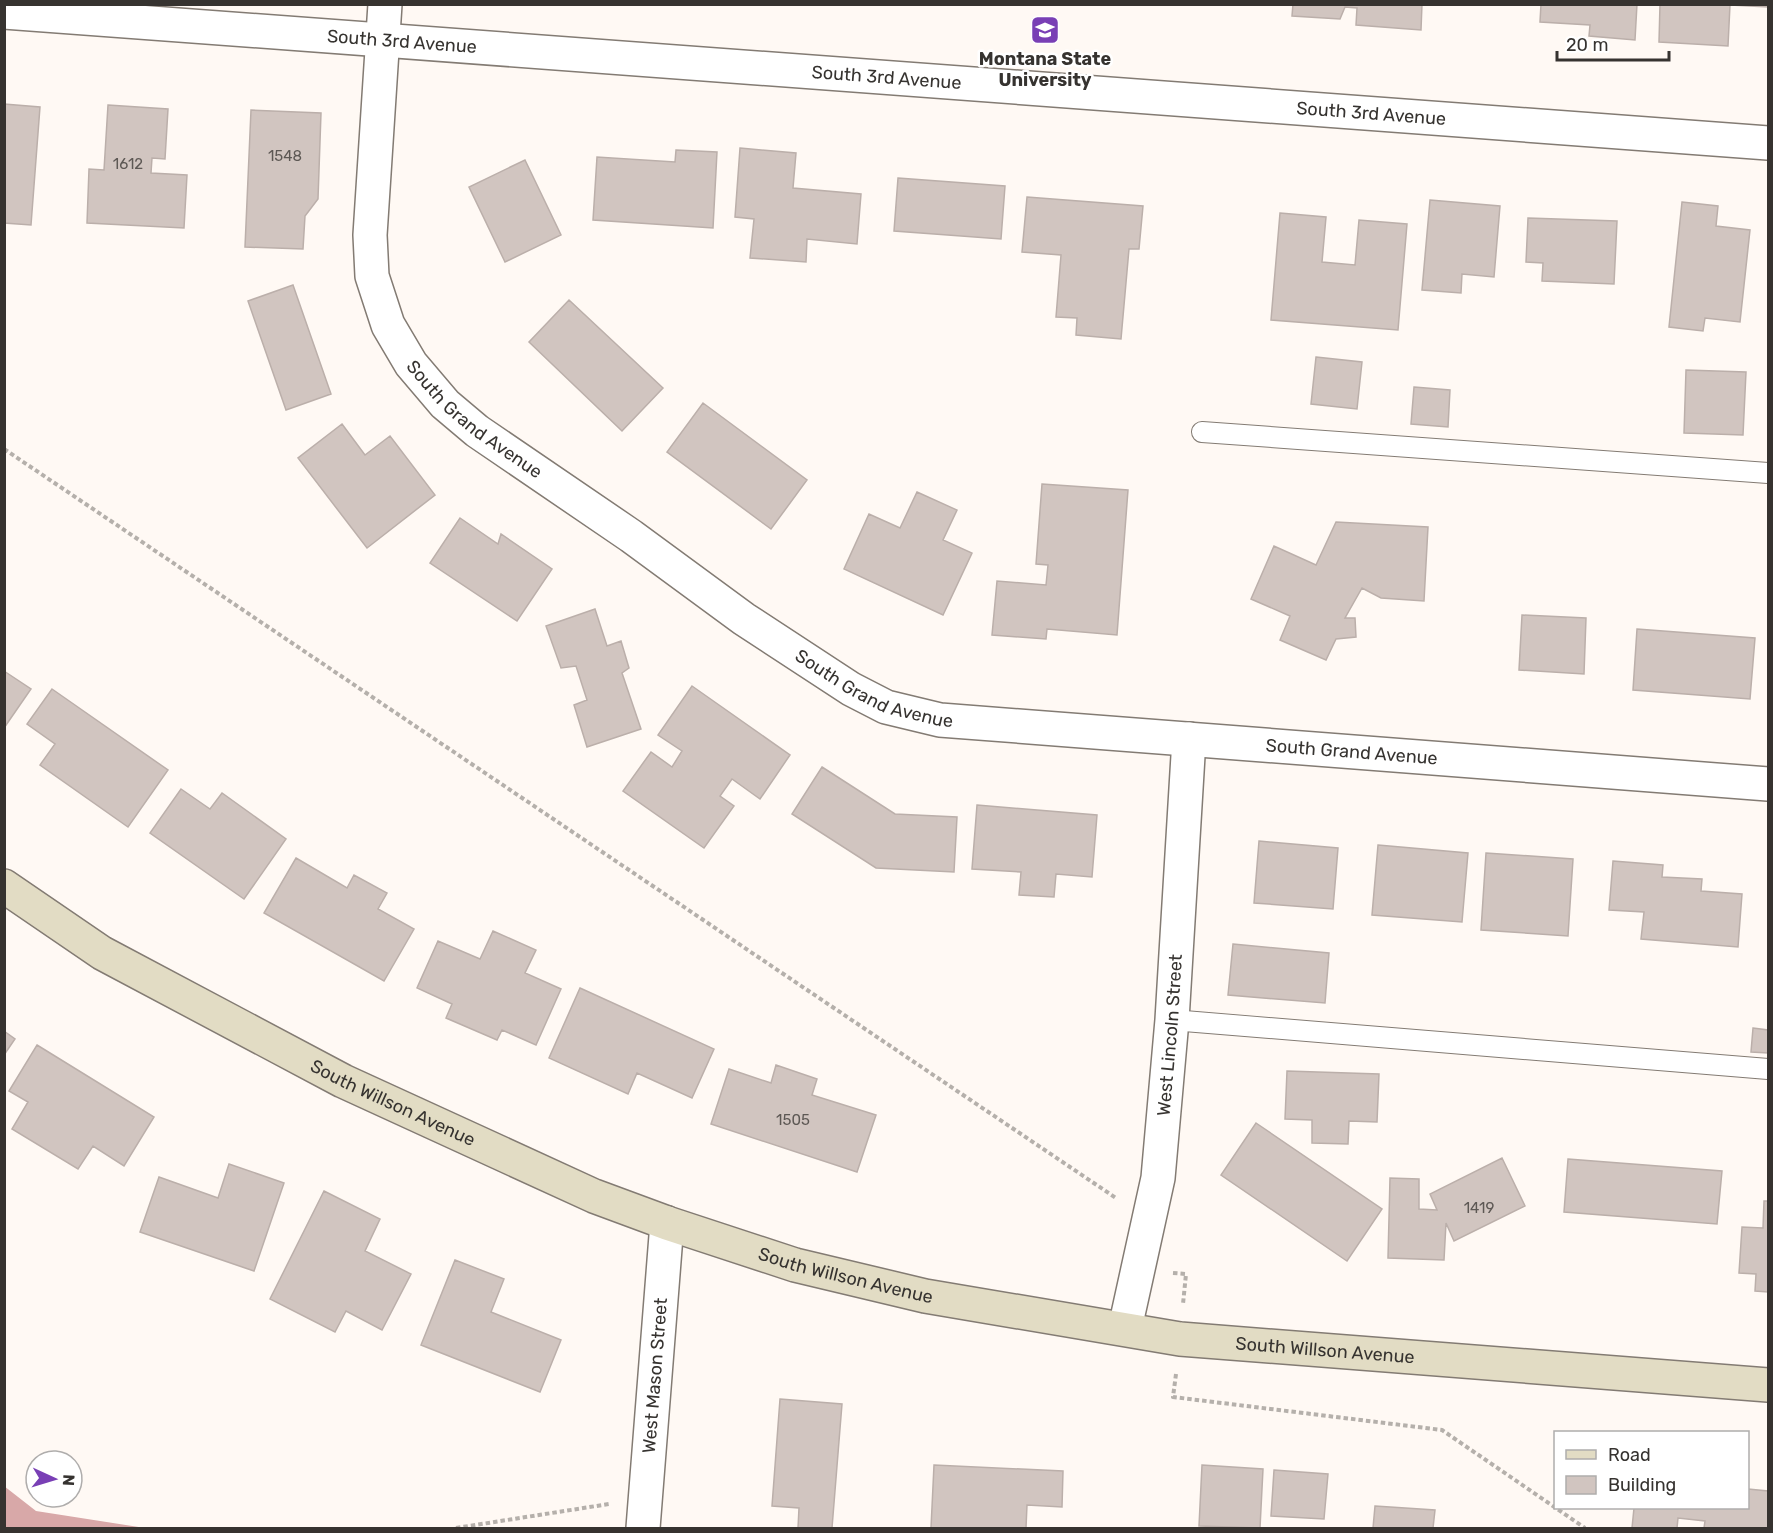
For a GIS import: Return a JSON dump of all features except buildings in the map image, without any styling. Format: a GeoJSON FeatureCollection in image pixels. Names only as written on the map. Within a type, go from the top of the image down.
{"type":"FeatureCollection","features":[{"type":"Feature","properties":{"kind":"main road","name":"South Willson Avenue"},"geometry":{"type":"LineString","coordinates":[[4,886],[102,953],[343,1081],[594,1196],[667,1223],[795,1265],[925,1296],[1180,1339],[1768,1385]]}},
{"type":"Feature","properties":{"kind":"street","name":"South Grand Avenue"},"geometry":{"type":"LineString","coordinates":[[385,4],[370,235],[372,276],[388,325],[411,364],[445,404],[477,431],[631,536],[744,619],[851,689],[885,707],[940,720],[1768,784]]}},
{"type":"Feature","properties":{"kind":"street","name":"South 3rd Avenue"},"geometry":{"type":"LineString","coordinates":[[4,12],[1768,143]]}},
{"type":"Feature","properties":{"kind":"street","name":"West Lincoln Street"},"geometry":{"type":"LineString","coordinates":[[1125,1328],[1158,1178],[1172,1020],[1189,739]]}},
{"type":"Feature","properties":{"kind":"street","name":"West Mason Street"},"geometry":{"type":"LineString","coordinates":[[644,1513],[667,1223]]}},
{"type":"Feature","properties":{"kind":"lane"},"geometry":{"type":"LineString","coordinates":[[1202,432],[1768,473]]}},
{"type":"Feature","properties":{"kind":"lane"},"geometry":{"type":"LineString","coordinates":[[1172,1020],[1768,1069]]}},
{"type":"Feature","properties":{"kind":"path"},"geometry":{"type":"LineString","coordinates":[[4,449],[1116,1198],[1163,1272],[1186,1274],[1184,1298]]}},
{"type":"Feature","properties":{"kind":"path"},"geometry":{"type":"LineString","coordinates":[[1176,1373],[1173,1397],[1442,1430],[1554,1507]]}},
{"type":"Feature","properties":{"kind":"path"},"geometry":{"type":"LineString","coordinates":[[1557,1509],[1585,1528]]}},
{"type":"Feature","properties":{"kind":"path"},"geometry":{"type":"LineString","coordinates":[[456,1528],[644,1513]]}},
{"type":"Feature","properties":{"kind":"shaded area"},"geometry":{"type":"Polygon","coordinates":[[[4,1486],[24,1502],[24,1509],[145,1528],[5,1528],[4,1486]]]}},
{"type":"Feature","properties":{"kind":"place","name":"Montana State University"},"geometry":{"type":"Point","coordinates":[1045,30]}}]}
